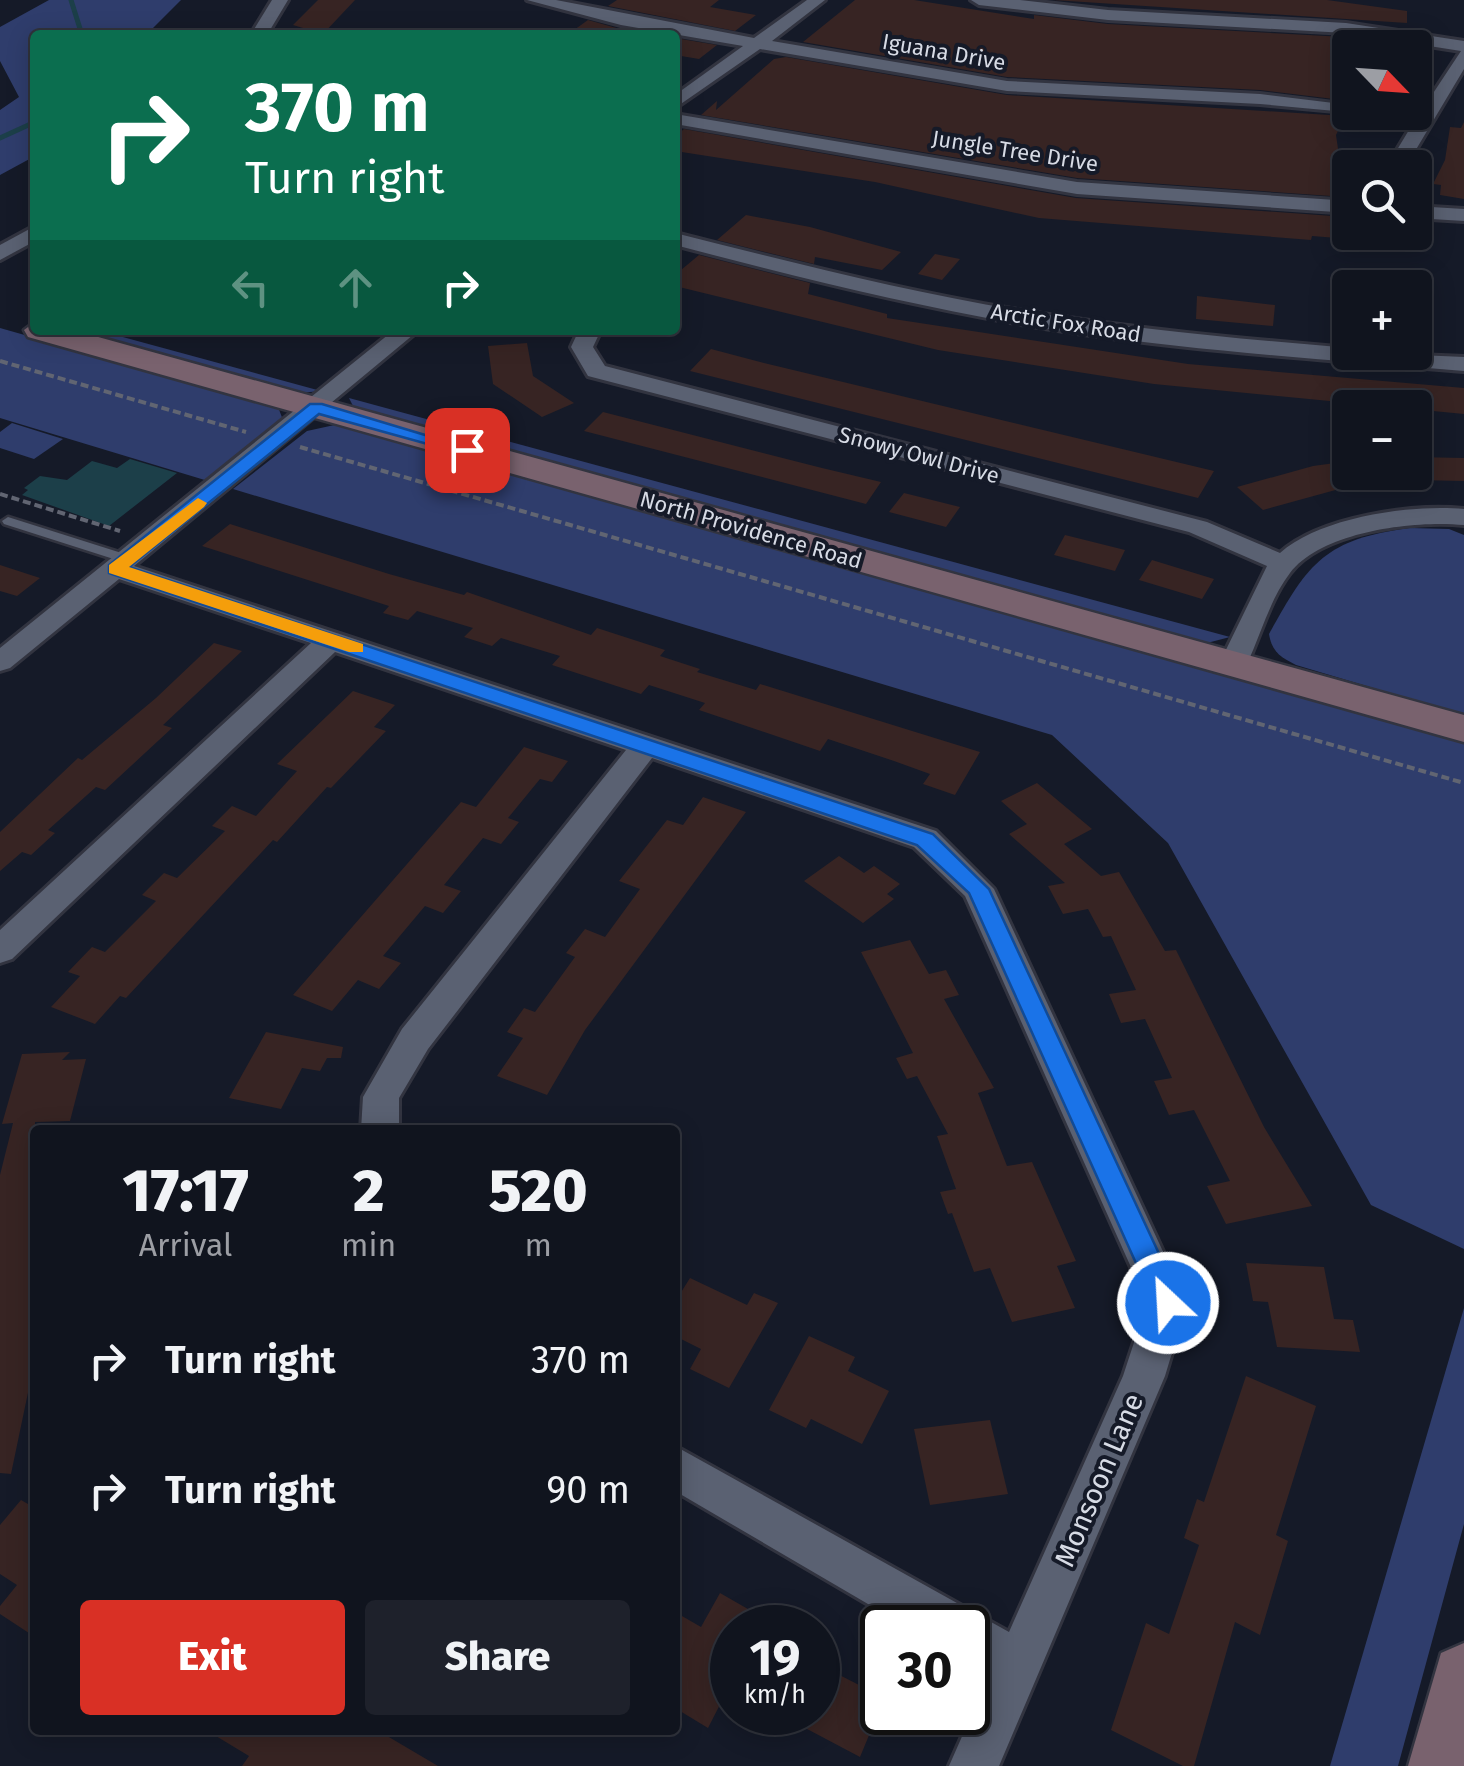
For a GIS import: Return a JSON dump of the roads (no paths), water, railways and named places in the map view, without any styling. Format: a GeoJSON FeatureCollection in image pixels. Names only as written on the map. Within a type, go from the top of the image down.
{"type":"FeatureCollection","features":[{"type":"Feature","properties":{"kind":"street"},"geometry":{"type":"LineString","coordinates":[[262,30],[280,0]]}},
{"type":"Feature","properties":{"kind":"street","name":"Iguana Drive"},"geometry":{"type":"LineString","coordinates":[[535,0],[621,20],[1007,86],[1260,99],[1332,108]]}},
{"type":"Feature","properties":{"kind":"street"},"geometry":{"type":"LineString","coordinates":[[680,99],[818,0]]}},
{"type":"Feature","properties":{"kind":"street"},"geometry":{"type":"LineString","coordinates":[[979,0],[1108,15],[1346,28],[1464,46]]}},
{"type":"Feature","properties":{"kind":"street"},"geometry":{"type":"LineString","coordinates":[[1432,109],[1464,55]]}},
{"type":"Feature","properties":{"kind":"street","name":"Jungle Tree Drive"},"geometry":{"type":"LineString","coordinates":[[680,120],[1077,188],[1332,206]]}},
{"type":"Feature","properties":{"kind":"street"},"geometry":{"type":"LineString","coordinates":[[1432,213],[1464,215]]}},
{"type":"Feature","properties":{"kind":"street"},"geometry":{"type":"LineString","coordinates":[[0,254],[30,235]]}},
{"type":"Feature","properties":{"kind":"street","name":"Arctic Fox Road"},"geometry":{"type":"LineString","coordinates":[[680,240],[815,276],[1026,318],[1134,334],[1464,364]]}},
{"type":"Feature","properties":{"kind":"street","name":"North Providence Road"},"geometry":{"type":"LineString","coordinates":[[56,335],[1464,729]]}},
{"type":"Feature","properties":{"kind":"street"},"geometry":{"type":"LineString","coordinates":[[0,662],[125,554],[316,408],[402,335]]}},
{"type":"Feature","properties":{"kind":"street","name":"Snowy Owl Drive"},"geometry":{"type":"LineString","coordinates":[[588,335],[582,347],[596,371],[1198,527],[1282,563]]}},
{"type":"Feature","properties":{"kind":"street"},"geometry":{"type":"LineString","coordinates":[[1234,664],[1282,563],[1308,546],[1368,522],[1448,514],[1464,517]]}},
{"type":"Feature","properties":{"kind":"street","name":"Monsoon Lane"},"geometry":{"type":"LineString","coordinates":[[125,554],[331,640],[925,839],[978,889],[1168,1303],[1144,1376],[974,1766]]}},
{"type":"Feature","properties":{"kind":"street"},"geometry":{"type":"LineString","coordinates":[[0,950],[331,640]]}},
{"type":"Feature","properties":{"kind":"street"},"geometry":{"type":"LineString","coordinates":[[380,1125],[381,1097],[416,1038],[646,745]]}},
{"type":"Feature","properties":{"kind":"street"},"geometry":{"type":"LineString","coordinates":[[680,1470],[914,1605]]}},
{"type":"Feature","properties":{"kind":"street"},"geometry":{"type":"LineString","coordinates":[[990,1646],[1020,1662]]}},
{"type":"Feature","properties":{"kind":"street"},"geometry":{"type":"LineString","coordinates":[[1442,1766],[1464,1676]]}},
{"type":"Feature","properties":{"kind":"lane"},"geometry":{"type":"LineString","coordinates":[[8,520],[125,554]]}},
{"type":"Feature","properties":{"kind":"waterway"},"geometry":{"type":"LineString","coordinates":[[71,0],[80,30]]}},
{"type":"Feature","properties":{"kind":"waterway"},"geometry":{"type":"LineString","coordinates":[[0,138],[30,124]]}}]}
